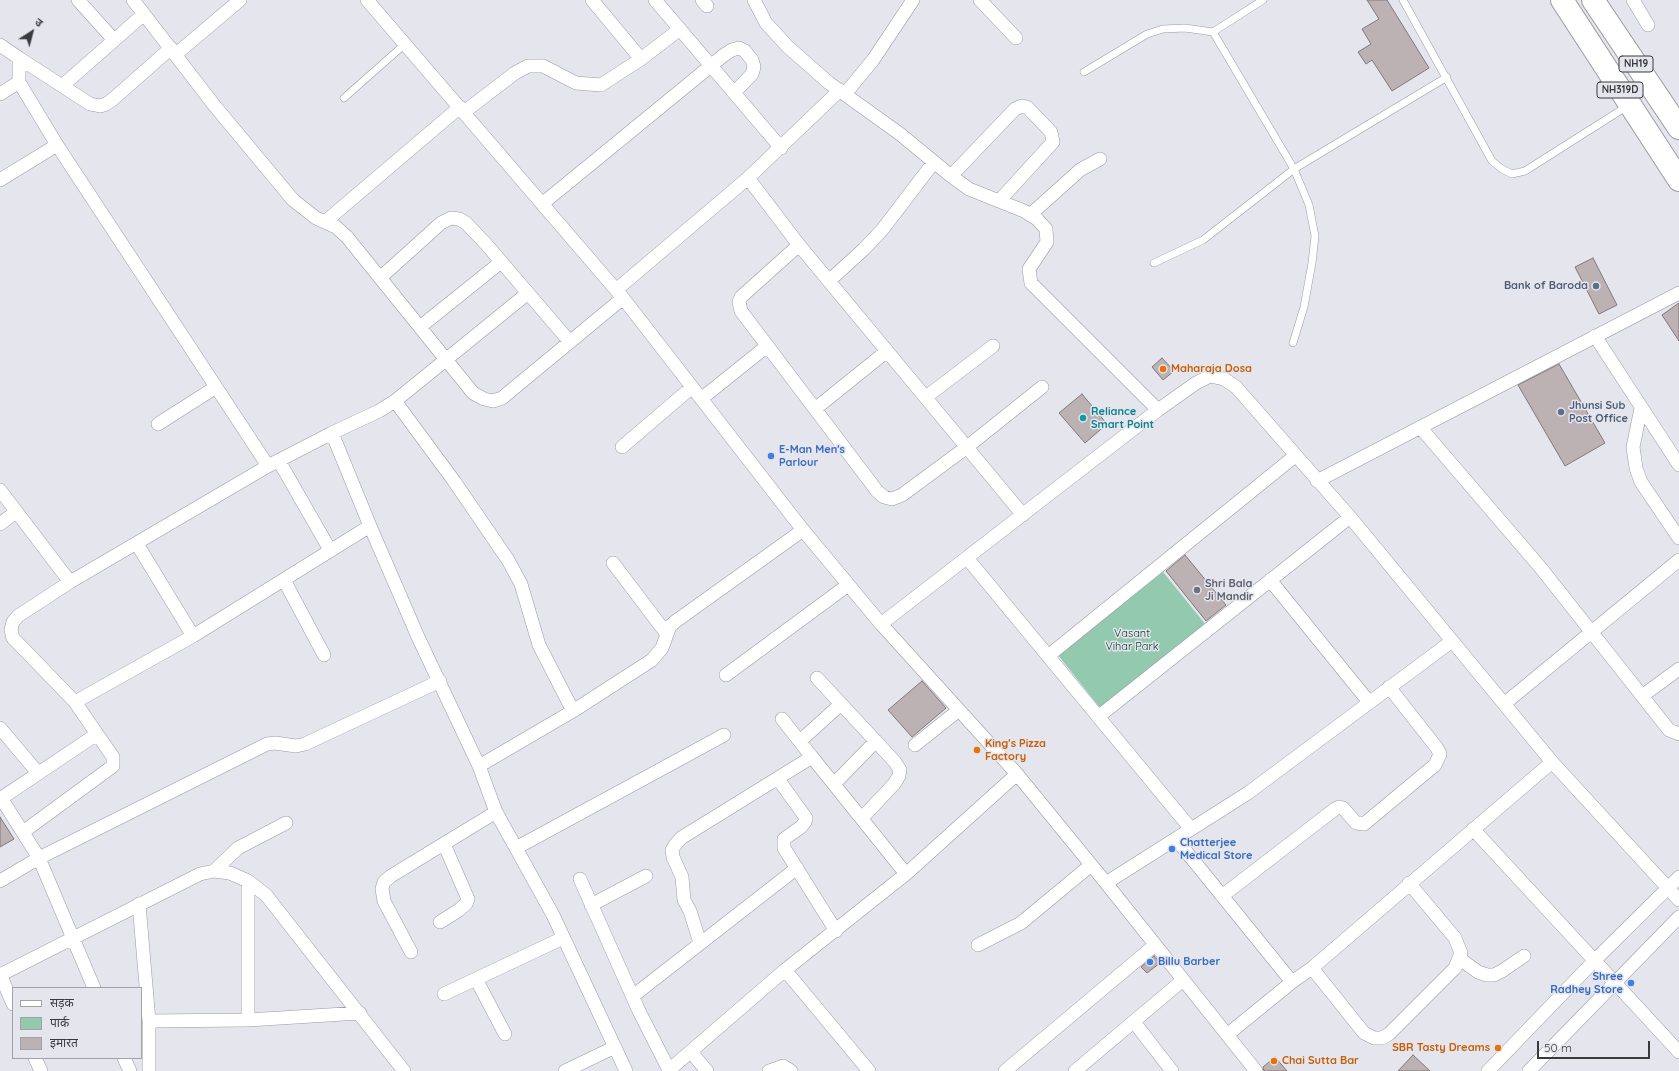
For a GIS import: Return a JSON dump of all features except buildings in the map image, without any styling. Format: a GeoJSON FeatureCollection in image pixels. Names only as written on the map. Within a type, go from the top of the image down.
{"type":"FeatureCollection","features":[{"type":"Feature","properties":{"kind":"highway","name":"NH319D"},"geometry":{"type":"LineString","coordinates":[[1562,0],[1679,180]]}},
{"type":"Feature","properties":{"kind":"highway","name":"NH19"},"geometry":{"type":"LineString","coordinates":[[1593,0],[1679,128]]}},
{"type":"Feature","properties":{"kind":"street"},"geometry":{"type":"LineString","coordinates":[[78,0],[114,40]]}},
{"type":"Feature","properties":{"kind":"street"},"geometry":{"type":"LineString","coordinates":[[133,0],[173,52],[293,200],[316,218],[326,221],[336,227],[347,237],[473,394],[493,401],[502,398],[570,342],[620,294],[843,92],[873,60],[912,0]]}},
{"type":"Feature","properties":{"kind":"street"},"geometry":{"type":"LineString","coordinates":[[0,45],[90,104],[100,106],[106,104],[240,0]]}},
{"type":"Feature","properties":{"kind":"street"},"geometry":{"type":"LineString","coordinates":[[367,0],[620,294],[803,530],[881,624],[1017,774],[1256,1071]]}},
{"type":"Feature","properties":{"kind":"street"},"geometry":{"type":"LineString","coordinates":[[592,0],[641,59]]}},
{"type":"Feature","properties":{"kind":"street"},"geometry":{"type":"LineString","coordinates":[[655,0],[781,148]]}},
{"type":"Feature","properties":{"kind":"street"},"geometry":{"type":"LineString","coordinates":[[754,0],[766,23],[788,47],[843,92],[900,134],[969,189],[1030,215],[1046,229],[1048,242],[1029,269],[1031,283],[1158,410]]}},
{"type":"Feature","properties":{"kind":"street"},"geometry":{"type":"LineString","coordinates":[[980,0],[1016,38]]}},
{"type":"Feature","properties":{"kind":"street"},"geometry":{"type":"LineString","coordinates":[[1633,0],[1648,25]]}},
{"type":"Feature","properties":{"kind":"street"},"geometry":{"type":"LineString","coordinates":[[62,86],[144,14]]}},
{"type":"Feature","properties":{"kind":"street"},"geometry":{"type":"LineString","coordinates":[[326,221],[462,110],[515,73],[528,66],[543,66],[576,83],[592,86],[607,82],[641,59],[680,29]]}},
{"type":"Feature","properties":{"kind":"street"},"geometry":{"type":"LineString","coordinates":[[542,204],[711,66],[732,50],[739,48],[745,51],[752,60],[754,67],[747,80],[734,93]]}},
{"type":"Feature","properties":{"kind":"street"},"geometry":{"type":"LineString","coordinates":[[19,58],[19,82],[56,144],[216,387],[273,463],[330,550]]}},
{"type":"Feature","properties":{"kind":"street"},"geometry":{"type":"LineString","coordinates":[[0,94],[19,82]]}},
{"type":"Feature","properties":{"kind":"street"},"geometry":{"type":"LineString","coordinates":[[951,176],[1015,108],[1022,106],[1027,107],[1052,132],[1053,142],[998,201]]}},
{"type":"Feature","properties":{"kind":"street"},"geometry":{"type":"LineString","coordinates":[[0,180],[56,144]]}},
{"type":"Feature","properties":{"kind":"street"},"geometry":{"type":"LineString","coordinates":[[1030,215],[1080,170],[1100,159]]}},
{"type":"Feature","properties":{"kind":"street"},"geometry":{"type":"LineString","coordinates":[[830,280],[864,249],[882,230],[934,162]]}},
{"type":"Feature","properties":{"kind":"street"},"geometry":{"type":"LineString","coordinates":[[748,178],[799,245],[830,280],[887,351],[1023,514]]}},
{"type":"Feature","properties":{"kind":"street"},"geometry":{"type":"LineString","coordinates":[[380,278],[442,223],[451,218],[459,219],[466,223],[570,342]]}},
{"type":"Feature","properties":{"kind":"street"},"geometry":{"type":"LineString","coordinates":[[799,245],[741,297],[739,302],[741,311],[877,491],[884,497],[892,498],[902,495],[967,447],[1042,387]]}},
{"type":"Feature","properties":{"kind":"street"},"geometry":{"type":"LineString","coordinates":[[420,327],[501,262]]}},
{"type":"Feature","properties":{"kind":"street"},"geometry":{"type":"LineString","coordinates":[[23,832],[113,766],[113,757],[75,702],[13,638],[11,630],[13,622],[18,616],[70,582],[273,463],[379,411],[395,401],[528,293]]}},
{"type":"Feature","properties":{"kind":"street"},"geometry":{"type":"LineString","coordinates":[[1317,481],[1679,293]]}},
{"type":"Feature","properties":{"kind":"street"},"geometry":{"type":"LineString","coordinates":[[1595,336],[1679,465]]}},
{"type":"Feature","properties":{"kind":"street"},"geometry":{"type":"LineString","coordinates":[[701,399],[767,346]]}},
{"type":"Feature","properties":{"kind":"street"},"geometry":{"type":"LineString","coordinates":[[926,397],[993,346]]}},
{"type":"Feature","properties":{"kind":"street"},"geometry":{"type":"LineString","coordinates":[[815,409],[887,351]]}},
{"type":"Feature","properties":{"kind":"street"},"geometry":{"type":"LineString","coordinates":[[881,624],[1158,410],[1196,383],[1210,376],[1224,379],[1236,387],[1350,517],[1552,762],[1679,900]]}},
{"type":"Feature","properties":{"kind":"street"},"geometry":{"type":"LineString","coordinates":[[158,424],[216,387]]}},
{"type":"Feature","properties":{"kind":"street"},"geometry":{"type":"LineString","coordinates":[[622,447],[692,387]]}},
{"type":"Feature","properties":{"kind":"street"},"geometry":{"type":"LineString","coordinates":[[395,401],[454,481],[508,560],[521,584],[539,645],[573,711]]}},
{"type":"Feature","properties":{"kind":"street"},"geometry":{"type":"LineString","coordinates":[[1642,408],[1632,446],[1636,468],[1641,482],[1679,538]]}},
{"type":"Feature","properties":{"kind":"street"},"geometry":{"type":"LineString","coordinates":[[1420,427],[1540,567],[1669,730],[1679,734]]}},
{"type":"Feature","properties":{"kind":"street"},"geometry":{"type":"LineString","coordinates":[[332,433],[418,637],[479,766],[496,812],[563,938],[626,1071]]}},
{"type":"Feature","properties":{"kind":"street"},"geometry":{"type":"LineString","coordinates":[[1048,656],[1295,456]]}},
{"type":"Feature","properties":{"kind":"street"},"geometry":{"type":"LineString","coordinates":[[0,490],[70,582]]}},
{"type":"Feature","properties":{"kind":"street"},"geometry":{"type":"LineString","coordinates":[[0,524],[16,512]]}},
{"type":"Feature","properties":{"kind":"street"},"geometry":{"type":"LineString","coordinates":[[1098,717],[1350,517]]}},
{"type":"Feature","properties":{"kind":"street"},"geometry":{"type":"LineString","coordinates":[[75,702],[193,636],[370,526]]}},
{"type":"Feature","properties":{"kind":"street"},"geometry":{"type":"LineString","coordinates":[[479,766],[573,711],[652,660],[662,648],[666,633],[676,621],[803,530]]}},
{"type":"Feature","properties":{"kind":"street"},"geometry":{"type":"LineString","coordinates":[[137,544],[193,636]]}},
{"type":"Feature","properties":{"kind":"street"},"geometry":{"type":"LineString","coordinates":[[967,558],[1192,829]]}},
{"type":"Feature","properties":{"kind":"street"},"geometry":{"type":"LineString","coordinates":[[613,563],[666,633]]}},
{"type":"Feature","properties":{"kind":"street"},"geometry":{"type":"LineString","coordinates":[[1504,704],[1592,632],[1677,566]]}},
{"type":"Feature","properties":{"kind":"street"},"geometry":{"type":"LineString","coordinates":[[284,580],[324,655]]}},
{"type":"Feature","properties":{"kind":"street"},"geometry":{"type":"LineString","coordinates":[[1270,580],[1369,702]]}},
{"type":"Feature","properties":{"kind":"street"},"geometry":{"type":"LineString","coordinates":[[726,675],[848,584]]}},
{"type":"Feature","properties":{"kind":"street"},"geometry":{"type":"LineString","coordinates":[[1106,883],[1248,793],[1452,641]]}},
{"type":"Feature","properties":{"kind":"street"},"geometry":{"type":"LineString","coordinates":[[1642,696],[1679,669]]}},
{"type":"Feature","properties":{"kind":"street"},"geometry":{"type":"LineString","coordinates":[[817,678],[895,762],[900,770],[899,776],[894,784],[862,818]]}},
{"type":"Feature","properties":{"kind":"street"},"geometry":{"type":"LineString","coordinates":[[0,881],[39,858],[267,744],[275,743],[296,746],[306,744],[440,681]]}},
{"type":"Feature","properties":{"kind":"street"},"geometry":{"type":"LineString","coordinates":[[1222,896],[1335,809],[1339,807],[1343,808],[1356,823],[1364,824],[1435,765],[1440,754],[1437,748],[1389,688]]}},
{"type":"Feature","properties":{"kind":"street"},"geometry":{"type":"LineString","coordinates":[[800,742],[841,704]]}},
{"type":"Feature","properties":{"kind":"street"},"geometry":{"type":"LineString","coordinates":[[915,745],[959,710]]}},
{"type":"Feature","properties":{"kind":"street"},"geometry":{"type":"LineString","coordinates":[[782,719],[906,874]]}},
{"type":"Feature","properties":{"kind":"street"},"geometry":{"type":"LineString","coordinates":[[0,728],[38,773]]}},
{"type":"Feature","properties":{"kind":"street"},"geometry":{"type":"LineString","coordinates":[[94,987],[39,858],[0,799],[97,734]]}},
{"type":"Feature","properties":{"kind":"street"},"geometry":{"type":"LineString","coordinates":[[516,848],[724,735]]}},
{"type":"Feature","properties":{"kind":"street"},"geometry":{"type":"LineString","coordinates":[[834,784],[876,741]]}},
{"type":"Feature","properties":{"kind":"street"},"geometry":{"type":"LineString","coordinates":[[700,943],[690,911],[684,900],[682,877],[672,850],[674,845],[681,838],[812,757]]}},
{"type":"Feature","properties":{"kind":"street"},"geometry":{"type":"LineString","coordinates":[[1227,1036],[1292,982],[1312,968],[1409,883],[1552,762]]}},
{"type":"Feature","properties":{"kind":"street"},"geometry":{"type":"LineString","coordinates":[[580,879],[632,996],[669,1071],[785,970],[906,874],[1017,774]]}},
{"type":"Feature","properties":{"kind":"street"},"geometry":{"type":"LineString","coordinates":[[778,779],[806,818],[801,827],[787,835],[783,842],[784,848],[836,931]]}},
{"type":"Feature","properties":{"kind":"street"},"geometry":{"type":"LineString","coordinates":[[411,952],[384,901],[382,889],[384,882],[391,876],[496,812]]}},
{"type":"Feature","properties":{"kind":"street"},"geometry":{"type":"LineString","coordinates":[[214,871],[238,848],[286,823]]}},
{"type":"Feature","properties":{"kind":"street"},"geometry":{"type":"LineString","coordinates":[[1473,829],[1679,1052]]}},
{"type":"Feature","properties":{"kind":"street"},"geometry":{"type":"LineString","coordinates":[[1176,838],[1292,982]]}},
{"type":"Feature","properties":{"kind":"street"},"geometry":{"type":"LineString","coordinates":[[440,922],[459,910],[466,904],[468,899],[444,844]]}},
{"type":"Feature","properties":{"kind":"street"},"geometry":{"type":"LineString","coordinates":[[978,945],[1020,923],[1091,865]]}},
{"type":"Feature","properties":{"kind":"street"},"geometry":{"type":"LineString","coordinates":[[632,996],[797,868]]}},
{"type":"Feature","properties":{"kind":"street"},"geometry":{"type":"LineString","coordinates":[[12,1002],[0,974],[74,939],[139,904],[200,874],[214,871],[230,872],[248,881],[266,895],[404,1071]]}},
{"type":"Feature","properties":{"kind":"street"},"geometry":{"type":"LineString","coordinates":[[591,905],[646,876]]}},
{"type":"Feature","properties":{"kind":"street"},"geometry":{"type":"LineString","coordinates":[[1488,1071],[1595,960],[1679,877]]}},
{"type":"Feature","properties":{"kind":"street"},"geometry":{"type":"LineString","coordinates":[[248,881],[248,1020]]}},
{"type":"Feature","properties":{"kind":"street"},"geometry":{"type":"LineString","coordinates":[[1312,968],[1364,1033],[1374,1038],[1382,1038],[1388,1034],[1455,968],[1460,959],[1461,953],[1455,938],[1409,883]]}},
{"type":"Feature","properties":{"kind":"street"},"geometry":{"type":"LineString","coordinates":[[139,904],[149,1021],[150,1071]]}},
{"type":"Feature","properties":{"kind":"street"},"geometry":{"type":"LineString","coordinates":[[1529,1071],[1679,917]]}},
{"type":"Feature","properties":{"kind":"street"},"geometry":{"type":"LineString","coordinates":[[444,994],[563,938]]}},
{"type":"Feature","properties":{"kind":"street"},"geometry":{"type":"LineString","coordinates":[[1006,1071],[1155,945]]}},
{"type":"Feature","properties":{"kind":"street"},"geometry":{"type":"LineString","coordinates":[[1460,959],[1478,972],[1487,975],[1494,975],[1524,956]]}},
{"type":"Feature","properties":{"kind":"street"},"geometry":{"type":"LineString","coordinates":[[785,970],[869,1071]]}},
{"type":"Feature","properties":{"kind":"street"},"geometry":{"type":"LineString","coordinates":[[476,978],[505,1034]]}},
{"type":"Feature","properties":{"kind":"street"},"geometry":{"type":"LineString","coordinates":[[1084,1068],[1183,980]]}},
{"type":"Feature","properties":{"kind":"street"},"geometry":{"type":"LineString","coordinates":[[149,1021],[248,1020],[360,1013]]}},
{"type":"Feature","properties":{"kind":"street"},"geometry":{"type":"LineString","coordinates":[[1134,1022],[1172,1071]]}},
{"type":"Feature","properties":{"kind":"street"},"geometry":{"type":"LineString","coordinates":[[565,1071],[615,1047]]}},
{"type":"Feature","properties":{"kind":"street"},"geometry":{"type":"LineString","coordinates":[[691,1052],[707,1071]]}},
{"type":"Feature","properties":{"kind":"street"},"geometry":{"type":"LineString","coordinates":[[35,1059],[41,1071]]}},
{"type":"Feature","properties":{"kind":"street"},"geometry":{"type":"LineString","coordinates":[[124,1059],[130,1071]]}},
{"type":"Feature","properties":{"kind":"street"},"geometry":{"type":"LineString","coordinates":[[770,1071],[783,1066],[791,1071]]}},
{"type":"Feature","properties":{"kind":"lane"},"geometry":{"type":"LineString","coordinates":[[1084,72],[1147,34],[1158,31],[1185,28],[1213,32],[1263,0]]}},
{"type":"Feature","properties":{"kind":"lane"},"geometry":{"type":"LineString","coordinates":[[1403,0],[1447,77],[1492,161],[1502,169],[1512,174],[1525,171],[1629,104]]}},
{"type":"Feature","properties":{"kind":"lane"},"geometry":{"type":"LineString","coordinates":[[1213,32],[1294,169],[1309,205],[1315,236],[1312,263],[1304,307],[1293,343]]}},
{"type":"Feature","properties":{"kind":"lane"},"geometry":{"type":"LineString","coordinates":[[344,98],[405,44]]}},
{"type":"Feature","properties":{"kind":"lane"},"geometry":{"type":"LineString","coordinates":[[1154,263],[1204,240],[1294,169],[1447,77]]}},
{"type":"Feature","properties":{"kind":"green space","name":"Vasant Vihar Park"},"geometry":{"type":"Polygon","coordinates":[[[1163,572],[1206,625],[1101,709],[1058,655],[1163,572]]]}},
{"type":"Feature","properties":{"kind":"place","name":"Bank of Baroda"},"geometry":{"type":"Point","coordinates":[1596,286]}},
{"type":"Feature","properties":{"kind":"place","name":"Maharaja Dosa"},"geometry":{"type":"Point","coordinates":[1163,369]}},
{"type":"Feature","properties":{"kind":"place","name":"Jhunsi Sub Post Office"},"geometry":{"type":"Point","coordinates":[1561,412]}},
{"type":"Feature","properties":{"kind":"place","name":"Reliance Smart Point"},"geometry":{"type":"Point","coordinates":[1083,418]}},
{"type":"Feature","properties":{"kind":"place","name":"E-Man Men's Parlour"},"geometry":{"type":"Point","coordinates":[771,456]}},
{"type":"Feature","properties":{"kind":"place","name":"Shri Bala Ji Mandir"},"geometry":{"type":"Point","coordinates":[1197,590]}},
{"type":"Feature","properties":{"kind":"place","name":"King's Pizza Factory"},"geometry":{"type":"Point","coordinates":[977,750]}},
{"type":"Feature","properties":{"kind":"place","name":"Chatterjee Medical Store"},"geometry":{"type":"Point","coordinates":[1172,849]}},
{"type":"Feature","properties":{"kind":"place","name":"Billu Barber"},"geometry":{"type":"Point","coordinates":[1150,962]}},
{"type":"Feature","properties":{"kind":"place","name":"Shree Radhey Store"},"geometry":{"type":"Point","coordinates":[1631,983]}},
{"type":"Feature","properties":{"kind":"place","name":"SBR Tasty Dreams"},"geometry":{"type":"Point","coordinates":[1498,1048]}},
{"type":"Feature","properties":{"kind":"place","name":"Chai Sutta Bar"},"geometry":{"type":"Point","coordinates":[1274,1061]}}]}
